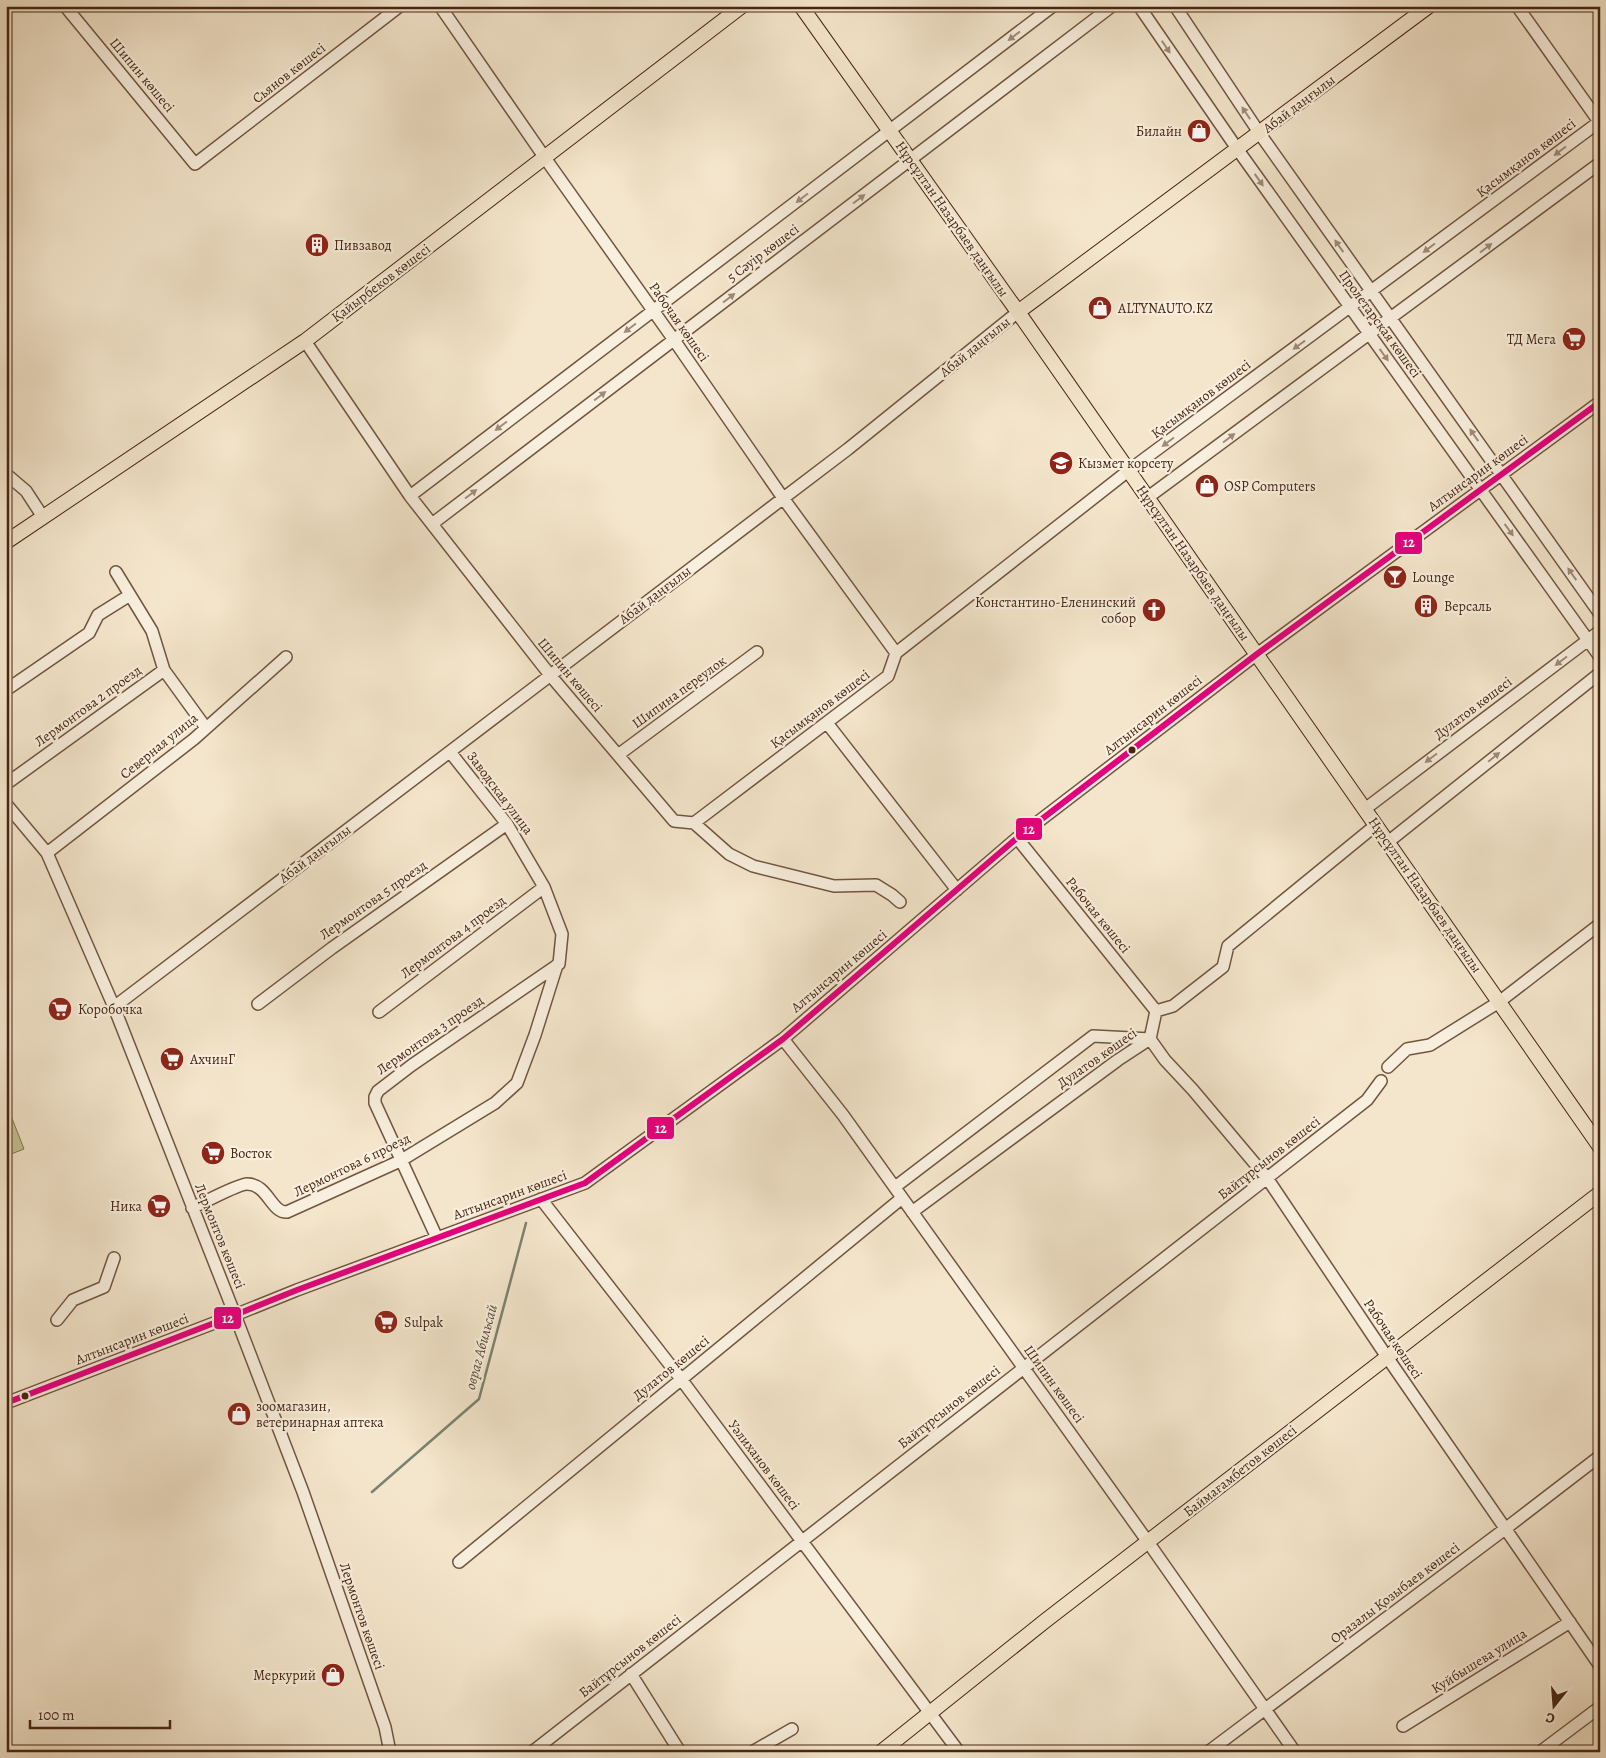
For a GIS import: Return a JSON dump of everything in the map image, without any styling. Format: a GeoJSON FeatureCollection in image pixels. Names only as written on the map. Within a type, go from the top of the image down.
{"type":"FeatureCollection","features":[{"type":"Feature","properties":{"kind":"main road","name":"Қайырбеков көшесі"},"geometry":{"type":"LineString","coordinates":[[6,542],[306,341],[742,6]]}},
{"type":"Feature","properties":{"kind":"main road","name":"Нұрсұлтан Назарбаев даңғылы"},"geometry":{"type":"LineString","coordinates":[[801,6],[1018,312],[1600,1147]]}},
{"type":"Feature","properties":{"kind":"main road","name":"Абай даңғылы"},"geometry":{"type":"LineString","coordinates":[[1018,312],[1260,134],[1429,6]]}},
{"type":"Feature","properties":{"kind":"main road","name":"Баймағамбетов көшесі"},"geometry":{"type":"LineString","coordinates":[[881,1752],[1387,1356],[1600,1193]]}},
{"type":"Feature","properties":{"kind":"street","name":"Сьянов көшесі"},"geometry":{"type":"LineString","coordinates":[[195,164],[400,6]]}},
{"type":"Feature","properties":{"kind":"street","name":"Рабочая көшесі"},"geometry":{"type":"LineString","coordinates":[[440,6],[544,158],[653,310],[783,498],[896,653]]}},
{"type":"Feature","properties":{"kind":"street","name":"5 Сәуір көшесі"},"geometry":{"type":"LineString","coordinates":[[410,496],[1053,6]]}},
{"type":"Feature","properties":{"kind":"street","name":"5 Сәуір көшесі"},"geometry":{"type":"LineString","coordinates":[[432,524],[1112,6]]}},
{"type":"Feature","properties":{"kind":"street","name":"Пролетарская көшесі"},"geometry":{"type":"LineString","coordinates":[[1139,6],[1349,307],[1600,658]]}},
{"type":"Feature","properties":{"kind":"street","name":"Пролетарская көшесі"},"geometry":{"type":"LineString","coordinates":[[1175,6],[1260,134],[1600,614]]}},
{"type":"Feature","properties":{"kind":"street"},"geometry":{"type":"LineString","coordinates":[[1517,6],[1599,123]]}},
{"type":"Feature","properties":{"kind":"street","name":"Шипин көшесі"},"geometry":{"type":"LineString","coordinates":[[70,8],[195,164]]}},
{"type":"Feature","properties":{"kind":"street","name":"Қасымқанов көшесі"},"geometry":{"type":"LineString","coordinates":[[694,823],[888,676],[896,653],[1128,471],[1599,123]]}},
{"type":"Feature","properties":{"kind":"street"},"geometry":{"type":"LineString","coordinates":[[1147,498],[1600,163]]}},
{"type":"Feature","properties":{"kind":"street","name":"Абай даңғылы"},"geometry":{"type":"LineString","coordinates":[[114,1007],[848,449],[1018,312]]}},
{"type":"Feature","properties":{"kind":"street","name":"Шипин көшесі"},"geometry":{"type":"LineString","coordinates":[[306,341],[410,496],[550,676],[674,821],[694,823],[729,854],[753,866],[834,886],[876,885],[892,894],[900,902]]}},
{"type":"Feature","properties":{"kind":"street","name":"Алтынсарин көшесі"},"geometry":{"type":"LineString","coordinates":[[6,1403],[297,1290],[585,1183],[783,1039],[1017,838],[1257,654],[1600,402]]}},
{"type":"Feature","properties":{"kind":"street"},"geometry":{"type":"LineString","coordinates":[[6,474],[26,491],[43,517]]}},
{"type":"Feature","properties":{"kind":"street"},"geometry":{"type":"LineString","coordinates":[[116,572],[152,631],[164,670],[206,728]]}},
{"type":"Feature","properties":{"kind":"street"},"geometry":{"type":"LineString","coordinates":[[6,690],[89,633],[98,615],[130,595]]}},
{"type":"Feature","properties":{"kind":"street","name":"Дулатов көшесі"},"geometry":{"type":"LineString","coordinates":[[1364,808],[1600,631]]}},
{"type":"Feature","properties":{"kind":"street","name":"Шипина переулок"},"geometry":{"type":"LineString","coordinates":[[618,755],[757,652]]}},
{"type":"Feature","properties":{"kind":"street","name":"Северная улица"},"geometry":{"type":"LineString","coordinates":[[47,853],[206,728],[286,657]]}},
{"type":"Feature","properties":{"kind":"street","name":"Лермонтова 2 проезд"},"geometry":{"type":"LineString","coordinates":[[6,784],[164,670]]}},
{"type":"Feature","properties":{"kind":"street"},"geometry":{"type":"LineString","coordinates":[[1388,842],[1600,673]]}},
{"type":"Feature","properties":{"kind":"street"},"geometry":{"type":"LineString","coordinates":[[827,723],[957,890]]}},
{"type":"Feature","properties":{"kind":"street","name":"Заводская улица"},"geometry":{"type":"LineString","coordinates":[[450,752],[507,824],[544,887],[562,934],[558,965]]}},
{"type":"Feature","properties":{"kind":"street","name":"Лермонтов көшесі"},"geometry":{"type":"LineString","coordinates":[[6,804],[47,853],[114,1007],[192,1208],[236,1315],[303,1492],[385,1727],[390,1752]]}},
{"type":"Feature","properties":{"kind":"street","name":"Лермонтова 5 проезд"},"geometry":{"type":"LineString","coordinates":[[258,1004],[332,948],[507,824]]}},
{"type":"Feature","properties":{"kind":"street"},"geometry":{"type":"LineString","coordinates":[[1150,1036],[1155,1016],[1173,1006],[1223,967],[1228,946],[1376,825]]}},
{"type":"Feature","properties":{"kind":"street","name":"Рабочая көшесі"},"geometry":{"type":"LineString","coordinates":[[1017,838],[1155,1016]]}},
{"type":"Feature","properties":{"kind":"street","name":"Лермонтова 4 проезд"},"geometry":{"type":"LineString","coordinates":[[380,1012],[544,887]]}},
{"type":"Feature","properties":{"kind":"street"},"geometry":{"type":"LineString","coordinates":[[1388,1066],[1407,1049],[1430,1045],[1499,1002],[1600,924]]}},
{"type":"Feature","properties":{"kind":"street","name":"Лермонтова 3 проезд"},"geometry":{"type":"LineString","coordinates":[[437,1238],[400,1161],[375,1104],[375,1097],[378,1091],[412,1065],[558,965]]}},
{"type":"Feature","properties":{"kind":"street","name":"Лермонтова 6 проезд"},"geometry":{"type":"LineString","coordinates":[[192,1208],[245,1184],[262,1189],[278,1209],[282,1212],[287,1212],[400,1161],[495,1103],[517,1083],[535,1036],[558,965]]}},
{"type":"Feature","properties":{"kind":"street","name":"Дулатов көшесі"},"geometry":{"type":"LineString","coordinates":[[895,1187],[1093,1036],[1150,1036]]}},
{"type":"Feature","properties":{"kind":"street","name":"Рабочая көшесі"},"geometry":{"type":"LineString","coordinates":[[1150,1036],[1166,1060],[1266,1178],[1600,1666]]}},
{"type":"Feature","properties":{"kind":"street","name":"Дулатов көшесі"},"geometry":{"type":"LineString","coordinates":[[912,1212],[1150,1036]]}},
{"type":"Feature","properties":{"kind":"street","name":"Шипин көшесі"},"geometry":{"type":"LineString","coordinates":[[783,1039],[843,1115],[895,1187],[1295,1752]]}},
{"type":"Feature","properties":{"kind":"street","name":"Байтұрсынов көшесі"},"geometry":{"type":"LineString","coordinates":[[532,1752],[1367,1100],[1381,1081]]}},
{"type":"Feature","properties":{"kind":"street","name":"Дулатов көшесі"},"geometry":{"type":"LineString","coordinates":[[458,1562],[902,1198]]}},
{"type":"Feature","properties":{"kind":"street","name":"Уәлиханов көшесі"},"geometry":{"type":"LineString","coordinates":[[541,1199],[681,1379],[960,1752]]}},
{"type":"Feature","properties":{"kind":"street"},"geometry":{"type":"LineString","coordinates":[[57,1320],[73,1300],[104,1287],[114,1258]]}},
{"type":"Feature","properties":{"kind":"street","name":"Оразалы Қозыбаев көшесі"},"geometry":{"type":"LineString","coordinates":[[1208,1752],[1600,1456]]}},
{"type":"Feature","properties":{"kind":"street","name":"Куйбышева улица"},"geometry":{"type":"LineString","coordinates":[[1403,1726],[1570,1622]]}},
{"type":"Feature","properties":{"kind":"street"},"geometry":{"type":"LineString","coordinates":[[632,1674],[680,1752]]}},
{"type":"Feature","properties":{"kind":"street"},"geometry":{"type":"LineString","coordinates":[[1540,1752],[1600,1707]]}},
{"type":"Feature","properties":{"kind":"street"},"geometry":{"type":"LineString","coordinates":[[752,1752],[792,1729]]}},
{"type":"Feature","properties":{"kind":"green space"},"geometry":{"type":"Polygon","coordinates":[[[6,1103],[24,1149],[6,1156],[6,1103]]]}},
{"type":"Feature","properties":{"kind":"waterway","name":"овраг Абильсай"},"geometry":{"type":"LineString","coordinates":[[372,1492],[479,1399],[526,1223]]}},
{"type":"Feature","properties":{"kind":"transit line","name":"12"},"geometry":{"type":"LineString","coordinates":[[6,1403],[297,1290],[585,1183],[783,1039],[1017,838],[1257,654],[1600,402]]}},
{"type":"Feature","properties":{"kind":"place","name":"Билайн"},"geometry":{"type":"Point","coordinates":[1199,131]}},
{"type":"Feature","properties":{"kind":"place","name":"Пивзавод"},"geometry":{"type":"Point","coordinates":[317,245]}},
{"type":"Feature","properties":{"kind":"place","name":"ALTYNAUTO.KZ"},"geometry":{"type":"Point","coordinates":[1100,308]}},
{"type":"Feature","properties":{"kind":"place","name":"ТД Мега"},"geometry":{"type":"Point","coordinates":[1574,339]}},
{"type":"Feature","properties":{"kind":"place","name":"Кызмет корсету"},"geometry":{"type":"Point","coordinates":[1061,463]}},
{"type":"Feature","properties":{"kind":"place","name":"OSP Computers"},"geometry":{"type":"Point","coordinates":[1207,486]}},
{"type":"Feature","properties":{"kind":"place","name":"Lounge"},"geometry":{"type":"Point","coordinates":[1395,577]}},
{"type":"Feature","properties":{"kind":"place","name":"Версаль"},"geometry":{"type":"Point","coordinates":[1426,606]}},
{"type":"Feature","properties":{"kind":"place","name":"Константино-Еленинский собор"},"geometry":{"type":"Point","coordinates":[1154,610]}},
{"type":"Feature","properties":{"kind":"place","name":"Коробочка"},"geometry":{"type":"Point","coordinates":[60,1009]}},
{"type":"Feature","properties":{"kind":"place","name":"АхчинГ"},"geometry":{"type":"Point","coordinates":[172,1059]}},
{"type":"Feature","properties":{"kind":"place","name":"Восток"},"geometry":{"type":"Point","coordinates":[213,1153]}},
{"type":"Feature","properties":{"kind":"place","name":"Ника"},"geometry":{"type":"Point","coordinates":[159,1206]}},
{"type":"Feature","properties":{"kind":"place","name":"Sulpak"},"geometry":{"type":"Point","coordinates":[386,1322]}},
{"type":"Feature","properties":{"kind":"place","name":"зоомагазин, ветеринарная аптека"},"geometry":{"type":"Point","coordinates":[239,1414]}},
{"type":"Feature","properties":{"kind":"place","name":"Меркурий"},"geometry":{"type":"Point","coordinates":[333,1675]}}]}
